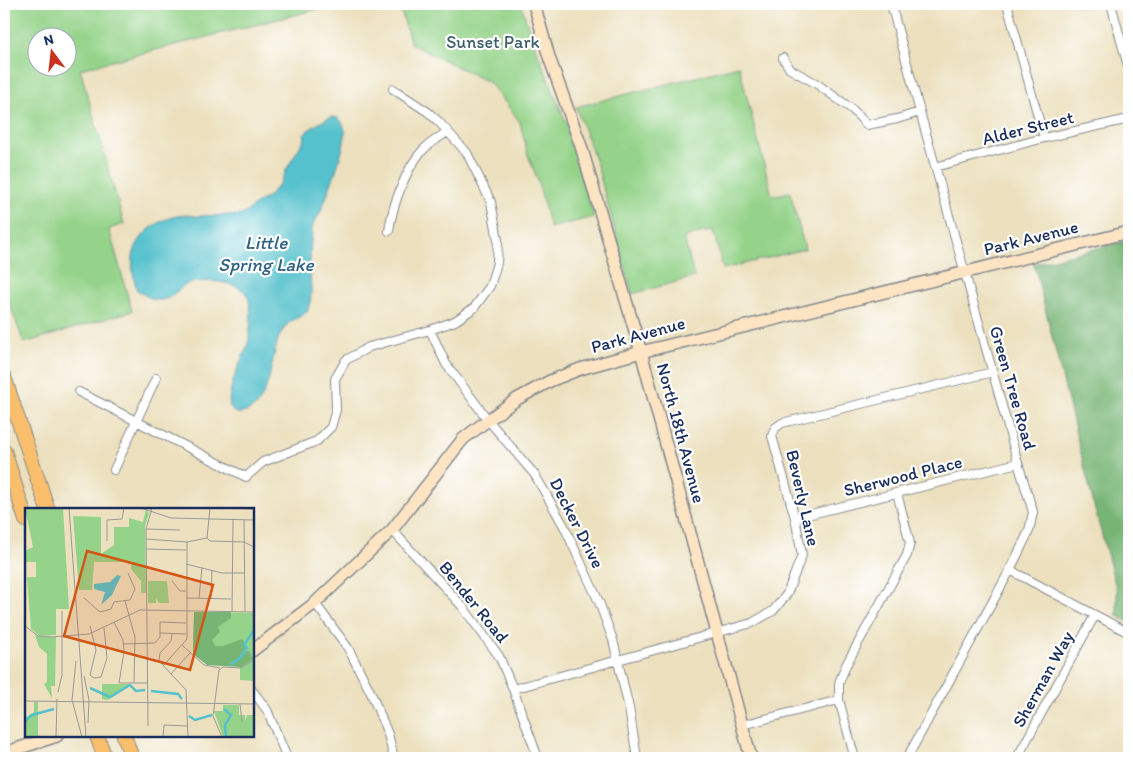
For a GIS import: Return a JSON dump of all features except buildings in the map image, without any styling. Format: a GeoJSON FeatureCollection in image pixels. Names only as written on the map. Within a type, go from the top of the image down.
{"type":"FeatureCollection","features":[{"type":"Feature","properties":{"kind":"highway"},"geometry":{"type":"LineString","coordinates":[[4,377],[47,508]]}},
{"type":"Feature","properties":{"kind":"highway"},"geometry":{"type":"LineString","coordinates":[[4,451],[25,517]]}},
{"type":"Feature","properties":{"kind":"highway"},"geometry":{"type":"LineString","coordinates":[[97,737],[105,758]]}},
{"type":"Feature","properties":{"kind":"highway"},"geometry":{"type":"LineString","coordinates":[[124,737],[132,758]]}},
{"type":"Feature","properties":{"kind":"street","name":"North 18th Avenue"},"geometry":{"type":"LineString","coordinates":[[534,4],[548,57],[581,146],[641,352],[751,758]]}},
{"type":"Feature","properties":{"kind":"street","name":"Green Tree Road"},"geometry":{"type":"LineString","coordinates":[[891,4],[935,167],[1033,512],[1029,531],[1010,570],[907,758]]}},
{"type":"Feature","properties":{"kind":"street"},"geometry":{"type":"LineString","coordinates":[[1007,4],[1044,138]]}},
{"type":"Feature","properties":{"kind":"street"},"geometry":{"type":"LineString","coordinates":[[1111,4],[1129,70]]}},
{"type":"Feature","properties":{"kind":"street"},"geometry":{"type":"LineString","coordinates":[[783,58],[790,69],[817,84],[853,110],[867,125],[920,112]]}},
{"type":"Feature","properties":{"kind":"street"},"geometry":{"type":"LineString","coordinates":[[79,392],[246,477],[263,462],[317,441],[332,427],[336,410],[335,379],[346,360],[369,347],[455,321],[474,308],[490,286],[497,263],[498,240],[491,202],[467,153],[448,131],[428,112],[393,89]]}},
{"type":"Feature","properties":{"kind":"street","name":"Alder Street"},"geometry":{"type":"LineString","coordinates":[[935,167],[1044,138],[1129,119]]}},
{"type":"Feature","properties":{"kind":"street"},"geometry":{"type":"LineString","coordinates":[[390,231],[391,218],[408,172],[423,150],[448,131]]}},
{"type":"Feature","properties":{"kind":"street","name":"Park Avenue"},"geometry":{"type":"LineString","coordinates":[[254,649],[315,603],[392,530],[463,439],[517,399],[550,381],[580,368],[641,352],[1129,232]]}},
{"type":"Feature","properties":{"kind":"street","name":"Decker Drive"},"geometry":{"type":"LineString","coordinates":[[430,330],[446,364],[488,420],[535,475],[564,526],[599,602],[613,640],[629,708],[637,758]]}},
{"type":"Feature","properties":{"kind":"street","name":"Beverly Lane"},"geometry":{"type":"LineString","coordinates":[[513,689],[716,633],[752,622],[773,611],[787,594],[802,555],[772,436],[775,428],[782,423],[993,372]]}},
{"type":"Feature","properties":{"kind":"street"},"geometry":{"type":"LineString","coordinates":[[114,470],[156,378]]}},
{"type":"Feature","properties":{"kind":"street","name":"Sherwood Place"},"geometry":{"type":"LineString","coordinates":[[794,518],[1018,463]]}},
{"type":"Feature","properties":{"kind":"street"},"geometry":{"type":"LineString","coordinates":[[856,758],[839,700],[839,683],[846,665],[907,555],[910,543],[897,493]]}},
{"type":"Feature","properties":{"kind":"street","name":"Bender Road"},"geometry":{"type":"LineString","coordinates":[[392,530],[462,606],[499,656],[538,758]]}},
{"type":"Feature","properties":{"kind":"street"},"geometry":{"type":"LineString","coordinates":[[1010,570],[1129,633]]}},
{"type":"Feature","properties":{"kind":"street"},"geometry":{"type":"LineString","coordinates":[[315,603],[348,648],[372,693],[388,734],[394,758]]}},
{"type":"Feature","properties":{"kind":"street","name":"Sherman Way"},"geometry":{"type":"LineString","coordinates":[[1017,758],[1095,615]]}},
{"type":"Feature","properties":{"kind":"street"},"geometry":{"type":"LineString","coordinates":[[254,693],[267,710],[287,758]]}},
{"type":"Feature","properties":{"kind":"street"},"geometry":{"type":"LineString","coordinates":[[742,724],[839,700]]}},
{"type":"Feature","properties":{"kind":"street"},"geometry":{"type":"LineString","coordinates":[[4,753],[54,737]]}},
{"type":"Feature","properties":{"kind":"green space"},"geometry":{"type":"Polygon","coordinates":[[[4,4],[338,4],[80,69],[124,224],[109,229],[132,311],[24,343],[4,289],[4,4]]]}},
{"type":"Feature","properties":{"kind":"green space","name":"Sunset Park"},"geometry":{"type":"Polygon","coordinates":[[[399,4],[521,4],[532,39],[567,125],[594,217],[550,228],[520,122],[490,83],[411,44],[399,4]]]}},
{"type":"Feature","properties":{"kind":"green space"},"geometry":{"type":"Polygon","coordinates":[[[739,66],[772,196],[790,192],[805,249],[723,269],[713,230],[684,237],[694,277],[632,294],[597,165],[576,107],[739,66]]]}},
{"type":"Feature","properties":{"kind":"green space"},"geometry":{"type":"Polygon","coordinates":[[[1129,240],[1129,622],[1117,616],[1117,591],[1034,264],[1129,240]]]}},
{"type":"Feature","properties":{"kind":"water","name":"Little Spring Lake"},"geometry":{"type":"Polygon","coordinates":[[[331,117],[339,119],[344,125],[345,138],[331,185],[320,213],[312,227],[310,255],[311,297],[308,309],[304,314],[289,323],[279,337],[268,382],[264,394],[258,403],[250,410],[240,413],[233,411],[230,405],[232,384],[249,339],[251,315],[247,295],[236,286],[210,281],[187,284],[166,299],[155,300],[137,290],[132,265],[136,247],[146,232],[169,218],[187,215],[241,215],[266,199],[281,182],[305,138],[304,134],[312,127],[331,117]]]}}]}
